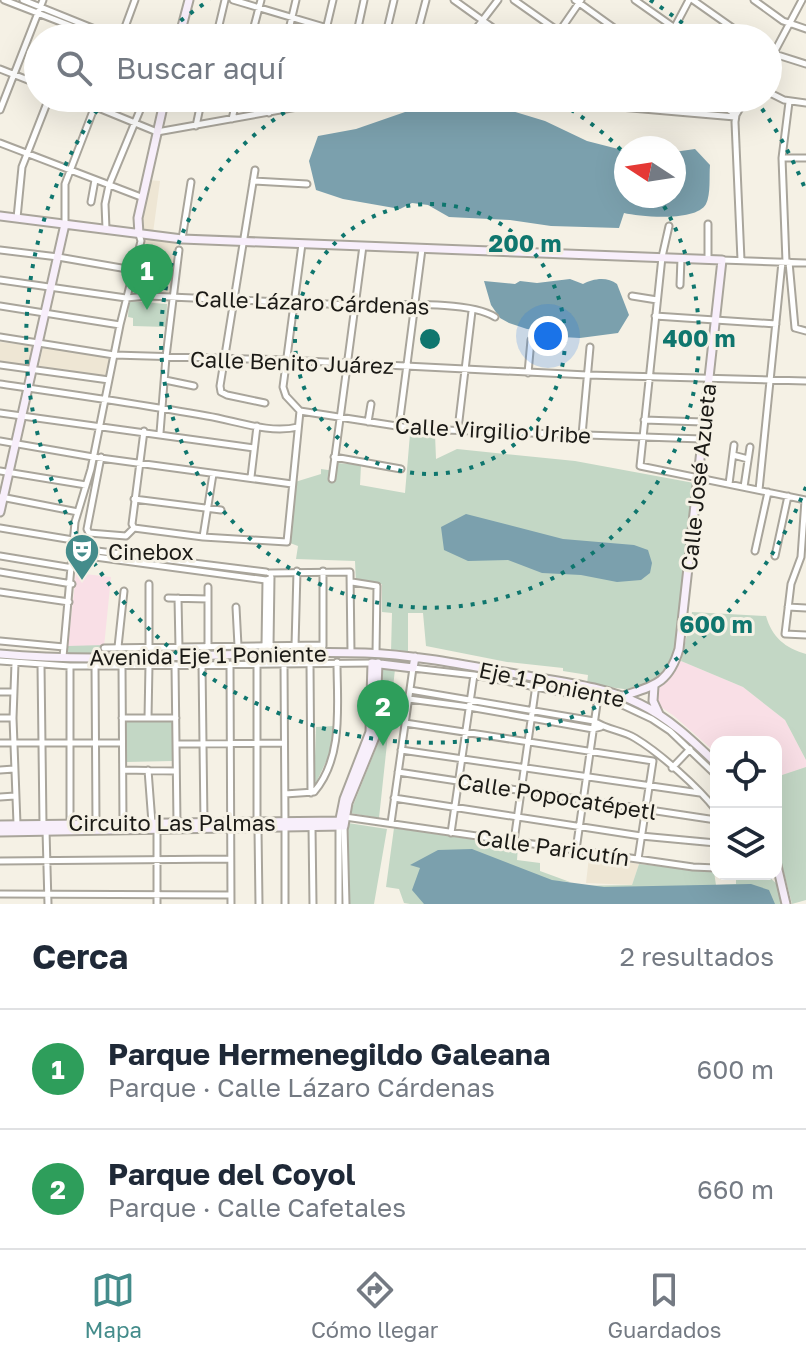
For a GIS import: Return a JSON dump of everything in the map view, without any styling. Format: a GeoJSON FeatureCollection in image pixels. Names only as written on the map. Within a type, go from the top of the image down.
{"type":"FeatureCollection","features":[{"type":"Feature","properties":{"kind":"street"},"geometry":{"type":"LineString","coordinates":[[4,0],[41,6],[70,24]]}},
{"type":"Feature","properties":{"kind":"street"},"geometry":{"type":"LineString","coordinates":[[23,0],[85,24]]}},
{"type":"Feature","properties":{"kind":"street"},"geometry":{"type":"LineString","coordinates":[[125,24],[135,0]]}},
{"type":"Feature","properties":{"kind":"street"},"geometry":{"type":"LineString","coordinates":[[183,24],[189,0]]}},
{"type":"Feature","properties":{"kind":"street"},"geometry":{"type":"LineString","coordinates":[[219,24],[225,0]]}},
{"type":"Feature","properties":{"kind":"street"},"geometry":{"type":"LineString","coordinates":[[233,0],[313,24]]}},
{"type":"Feature","properties":{"kind":"street"},"geometry":{"type":"LineString","coordinates":[[255,24],[261,0]]}},
{"type":"Feature","properties":{"kind":"street"},"geometry":{"type":"LineString","coordinates":[[290,24],[296,0]]}},
{"type":"Feature","properties":{"kind":"street"},"geometry":{"type":"LineString","coordinates":[[328,24],[333,0]]}},
{"type":"Feature","properties":{"kind":"street"},"geometry":{"type":"LineString","coordinates":[[359,24],[364,0]]}},
{"type":"Feature","properties":{"kind":"street"},"geometry":{"type":"LineString","coordinates":[[388,24],[394,0]]}},
{"type":"Feature","properties":{"kind":"street"},"geometry":{"type":"LineString","coordinates":[[420,24],[426,0]]}},
{"type":"Feature","properties":{"kind":"street"},"geometry":{"type":"LineString","coordinates":[[454,0],[488,24]]}},
{"type":"Feature","properties":{"kind":"street"},"geometry":{"type":"LineString","coordinates":[[479,24],[498,0]]}},
{"type":"Feature","properties":{"kind":"street"},"geometry":{"type":"LineString","coordinates":[[514,0],[548,24]]}},
{"type":"Feature","properties":{"kind":"street"},"geometry":{"type":"LineString","coordinates":[[635,0],[669,24]]}},
{"type":"Feature","properties":{"kind":"street"},"geometry":{"type":"LineString","coordinates":[[677,24],[691,0],[726,24]]}},
{"type":"Feature","properties":{"kind":"street"},"geometry":{"type":"LineString","coordinates":[[754,0],[788,23],[806,29]]}},
{"type":"Feature","properties":{"kind":"street"},"geometry":{"type":"LineString","coordinates":[[782,34],[802,0]]}},
{"type":"Feature","properties":{"kind":"street"},"geometry":{"type":"LineString","coordinates":[[564,24],[578,1],[609,24]]}},
{"type":"Feature","properties":{"kind":"street"},"geometry":{"type":"LineString","coordinates":[[0,110],[24,49]]}},
{"type":"Feature","properties":{"kind":"street"},"geometry":{"type":"LineString","coordinates":[[782,57],[806,64]]}},
{"type":"Feature","properties":{"kind":"street"},"geometry":{"type":"LineString","coordinates":[[0,69],[24,79]]}},
{"type":"Feature","properties":{"kind":"street"},"geometry":{"type":"LineString","coordinates":[[782,99],[806,103]]}},
{"type":"Feature","properties":{"kind":"street"},"geometry":{"type":"LineString","coordinates":[[789,102],[782,158],[786,262],[795,326],[797,330],[806,331]]}},
{"type":"Feature","properties":{"kind":"street"},"geometry":{"type":"LineString","coordinates":[[17,218],[20,179],[43,112]]}},
{"type":"Feature","properties":{"kind":"street"},"geometry":{"type":"LineString","coordinates":[[0,512],[4,472],[16,443],[65,224],[64,195],[69,170],[92,112]]}},
{"type":"Feature","properties":{"kind":"street"},"geometry":{"type":"LineString","coordinates":[[109,112],[157,132],[272,112]]}},
{"type":"Feature","properties":{"kind":"street"},"geometry":{"type":"LineString","coordinates":[[106,229],[105,204],[109,185],[139,112]]}},
{"type":"Feature","properties":{"kind":"street"},"geometry":{"type":"LineString","coordinates":[[63,658],[78,512],[141,241],[138,218],[141,197],[162,112]]}},
{"type":"Feature","properties":{"kind":"street"},"geometry":{"type":"LineString","coordinates":[[196,126],[199,112]]}},
{"type":"Feature","properties":{"kind":"street"},"geometry":{"type":"LineString","coordinates":[[232,119],[234,112]]}},
{"type":"Feature","properties":{"kind":"street"},"geometry":{"type":"LineString","coordinates":[[684,112],[736,116]]}},
{"type":"Feature","properties":{"kind":"street"},"geometry":{"type":"LineString","coordinates":[[731,112],[736,116]]}},
{"type":"Feature","properties":{"kind":"street"},"geometry":{"type":"LineString","coordinates":[[738,112],[741,260]]}},
{"type":"Feature","properties":{"kind":"street"},"geometry":{"type":"LineString","coordinates":[[0,143],[141,197]]}},
{"type":"Feature","properties":{"kind":"street"},"geometry":{"type":"LineString","coordinates":[[782,158],[806,158]]}},
{"type":"Feature","properties":{"kind":"street"},"geometry":{"type":"LineString","coordinates":[[255,170],[221,392],[265,403]]}},
{"type":"Feature","properties":{"kind":"street"},"geometry":{"type":"LineString","coordinates":[[91,202],[95,180]]}},
{"type":"Feature","properties":{"kind":"street"},"geometry":{"type":"LineString","coordinates":[[253,181],[307,184]]}},
{"type":"Feature","properties":{"kind":"street"},"geometry":{"type":"LineString","coordinates":[[182,239],[191,182]]}},
{"type":"Feature","properties":{"kind":"street"},"geometry":{"type":"LineString","coordinates":[[0,216],[182,239],[806,263]]}},
{"type":"Feature","properties":{"kind":"street"},"geometry":{"type":"LineString","coordinates":[[708,224],[708,259]]}},
{"type":"Feature","properties":{"kind":"street"},"geometry":{"type":"LineString","coordinates":[[669,226],[662,257],[640,466],[805,500],[801,557],[791,584],[785,634],[806,635]]}},
{"type":"Feature","properties":{"kind":"street"},"geometry":{"type":"LineString","coordinates":[[134,528],[203,537],[287,542],[300,411],[284,392],[303,242]]}},
{"type":"Feature","properties":{"kind":"street"},"geometry":{"type":"LineString","coordinates":[[332,479],[363,245]]}},
{"type":"Feature","properties":{"kind":"street"},"geometry":{"type":"LineString","coordinates":[[399,426],[423,247]]}},
{"type":"Feature","properties":{"kind":"street"},"geometry":{"type":"LineString","coordinates":[[0,250],[133,270]]}},
{"type":"Feature","properties":{"kind":"street"},"geometry":{"type":"LineString","coordinates":[[160,433],[179,250]]}},
{"type":"Feature","properties":{"kind":"street"},"geometry":{"type":"LineString","coordinates":[[680,285],[681,258]]}},
{"type":"Feature","properties":{"kind":"street","name":"Calle José Azueta"},"geometry":{"type":"LineString","coordinates":[[654,686],[671,670],[679,649],[722,260]]}},
{"type":"Feature","properties":{"kind":"street"},"geometry":{"type":"LineString","coordinates":[[759,490],[769,382],[786,262]]}},
{"type":"Feature","properties":{"kind":"street","name":"Calle Lázaro Cárdenas"},"geometry":{"type":"LineString","coordinates":[[0,280],[126,298],[413,305],[487,312],[495,317]]}},
{"type":"Feature","properties":{"kind":"street"},"geometry":{"type":"LineString","coordinates":[[632,296],[657,300]]}},
{"type":"Feature","properties":{"kind":"street"},"geometry":{"type":"LineString","coordinates":[[0,306],[120,325]]}},
{"type":"Feature","properties":{"kind":"street"},"geometry":{"type":"LineString","coordinates":[[458,429],[472,311]]}},
{"type":"Feature","properties":{"kind":"street"},"geometry":{"type":"LineString","coordinates":[[655,316],[776,324]]}},
{"type":"Feature","properties":{"kind":"street","name":"Calle Benito Juárez"},"geometry":{"type":"LineString","coordinates":[[0,337],[114,355],[286,360],[528,373],[806,381]]}},
{"type":"Feature","properties":{"kind":"street"},"geometry":{"type":"LineString","coordinates":[[528,373],[531,340]]}},
{"type":"Feature","properties":{"kind":"street"},"geometry":{"type":"LineString","coordinates":[[582,435],[590,347]]}},
{"type":"Feature","properties":{"kind":"street"},"geometry":{"type":"LineString","coordinates":[[0,365],[109,380]]}},
{"type":"Feature","properties":{"kind":"street"},"geometry":{"type":"LineString","coordinates":[[165,380],[194,386]]}},
{"type":"Feature","properties":{"kind":"street"},"geometry":{"type":"LineString","coordinates":[[0,384],[257,426],[298,427]]}},
{"type":"Feature","properties":{"kind":"street"},"geometry":{"type":"LineString","coordinates":[[368,422],[371,404]]}},
{"type":"Feature","properties":{"kind":"street","name":"Calle Virgilio Uribe"},"geometry":{"type":"LineString","coordinates":[[300,411],[399,426],[702,439]]}},
{"type":"Feature","properties":{"kind":"street"},"geometry":{"type":"LineString","coordinates":[[0,413],[254,448]]}},
{"type":"Feature","properties":{"kind":"street"},"geometry":{"type":"LineString","coordinates":[[644,420],[703,422]]}},
{"type":"Feature","properties":{"kind":"street"},"geometry":{"type":"LineString","coordinates":[[251,477],[257,426]]}},
{"type":"Feature","properties":{"kind":"street"},"geometry":{"type":"LineString","coordinates":[[134,528],[134,499],[144,431]]}},
{"type":"Feature","properties":{"kind":"street"},"geometry":{"type":"LineString","coordinates":[[0,441],[292,484]]}},
{"type":"Feature","properties":{"kind":"street"},"geometry":{"type":"LineString","coordinates":[[729,484],[734,445]]}},
{"type":"Feature","properties":{"kind":"street"},"geometry":{"type":"LineString","coordinates":[[744,487],[750,447]]}},
{"type":"Feature","properties":{"kind":"street"},"geometry":{"type":"LineString","coordinates":[[733,455],[748,459]]}},
{"type":"Feature","properties":{"kind":"street"},"geometry":{"type":"LineString","coordinates":[[101,457],[87,529],[89,533],[126,536],[134,528]]}},
{"type":"Feature","properties":{"kind":"street"},"geometry":{"type":"LineString","coordinates":[[334,457],[401,469]]}},
{"type":"Feature","properties":{"kind":"street"},"geometry":{"type":"LineString","coordinates":[[4,472],[86,485]]}},
{"type":"Feature","properties":{"kind":"street"},"geometry":{"type":"LineString","coordinates":[[203,537],[213,474]]}},
{"type":"Feature","properties":{"kind":"street"},"geometry":{"type":"LineString","coordinates":[[755,551],[768,492]]}},
{"type":"Feature","properties":{"kind":"street"},"geometry":{"type":"LineString","coordinates":[[775,556],[788,496]]}},
{"type":"Feature","properties":{"kind":"street"},"geometry":{"type":"LineString","coordinates":[[2,497],[78,512]]}},
{"type":"Feature","properties":{"kind":"street"},"geometry":{"type":"LineString","coordinates":[[134,499],[221,510]]}},
{"type":"Feature","properties":{"kind":"street"},"geometry":{"type":"LineString","coordinates":[[0,528],[73,540]]}},
{"type":"Feature","properties":{"kind":"street"},"geometry":{"type":"LineString","coordinates":[[73,551],[267,576],[297,571],[350,572],[351,653]]}},
{"type":"Feature","properties":{"kind":"street"},"geometry":{"type":"LineString","coordinates":[[0,556],[73,568]]}},
{"type":"Feature","properties":{"kind":"street"},"geometry":{"type":"LineString","coordinates":[[295,649],[297,571]]}},
{"type":"Feature","properties":{"kind":"street"},"geometry":{"type":"LineString","coordinates":[[323,571],[323,649]]}},
{"type":"Feature","properties":{"kind":"street"},"geometry":{"type":"LineString","coordinates":[[0,572],[72,584]]}},
{"type":"Feature","properties":{"kind":"street"},"geometry":{"type":"LineString","coordinates":[[267,576],[267,646]]}},
{"type":"Feature","properties":{"kind":"street"},"geometry":{"type":"LineString","coordinates":[[352,582],[377,586],[376,653]]}},
{"type":"Feature","properties":{"kind":"street"},"geometry":{"type":"LineString","coordinates":[[149,584],[149,647]]}},
{"type":"Feature","properties":{"kind":"street"},"geometry":{"type":"LineString","coordinates":[[208,587],[208,647]]}},
{"type":"Feature","properties":{"kind":"street"},"geometry":{"type":"LineString","coordinates":[[118,647],[124,591]]}},
{"type":"Feature","properties":{"kind":"street"},"geometry":{"type":"LineString","coordinates":[[0,592],[69,602]]}},
{"type":"Feature","properties":{"kind":"street"},"geometry":{"type":"LineString","coordinates":[[168,598],[208,599]]}},
{"type":"Feature","properties":{"kind":"street"},"geometry":{"type":"LineString","coordinates":[[177,824],[178,598]]}},
{"type":"Feature","properties":{"kind":"street"},"geometry":{"type":"LineString","coordinates":[[236,607],[238,646]]}},
{"type":"Feature","properties":{"kind":"street"},"geometry":{"type":"LineString","coordinates":[[788,607],[806,608]]}},
{"type":"Feature","properties":{"kind":"street"},"geometry":{"type":"LineString","coordinates":[[0,641],[64,647]]}},
{"type":"Feature","properties":{"kind":"street","name":"Avenida Eje 1 Poniente"},"geometry":{"type":"LineString","coordinates":[[0,654],[149,665],[208,647],[267,646],[310,663],[375,663]]}},
{"type":"Feature","properties":{"kind":"street","name":"Avenida Eje 1 Poniente"},"geometry":{"type":"LineString","coordinates":[[104,648],[149,647],[202,664],[257,663],[295,649],[415,657]]}},
{"type":"Feature","properties":{"kind":"street"},"geometry":{"type":"LineString","coordinates":[[283,654],[285,904]]}},
{"type":"Feature","properties":{"kind":"street","name":"Avenida Eje 1 Poniente"},"geometry":{"type":"LineString","coordinates":[[0,661],[70,666],[94,661],[178,656],[283,654]]}},
{"type":"Feature","properties":{"kind":"street"},"geometry":{"type":"LineString","coordinates":[[391,823],[415,657]]}},
{"type":"Feature","properties":{"kind":"street","name":"Eje 1 Poniente"},"geometry":{"type":"LineString","coordinates":[[415,657],[623,696],[660,716],[710,758]]}},
{"type":"Feature","properties":{"kind":"street"},"geometry":{"type":"LineString","coordinates":[[94,661],[96,823]]}},
{"type":"Feature","properties":{"kind":"street"},"geometry":{"type":"LineString","coordinates":[[285,794],[311,793],[324,777],[335,747],[337,662]]}},
{"type":"Feature","properties":{"kind":"street"},"geometry":{"type":"LineString","coordinates":[[15,663],[13,718],[17,824]]}},
{"type":"Feature","properties":{"kind":"street"},"geometry":{"type":"LineString","coordinates":[[257,663],[259,904]]}},
{"type":"Feature","properties":{"kind":"street"},"geometry":{"type":"LineString","coordinates":[[310,663],[311,793]]}},
{"type":"Feature","properties":{"kind":"street"},"geometry":{"type":"LineString","coordinates":[[339,904],[342,821],[370,732],[375,663],[600,691],[652,719],[710,769]]}},
{"type":"Feature","properties":{"kind":"street"},"geometry":{"type":"LineString","coordinates":[[202,664],[204,823]]}},
{"type":"Feature","properties":{"kind":"street"},"geometry":{"type":"LineString","coordinates":[[230,664],[231,904]]}},
{"type":"Feature","properties":{"kind":"street"},"geometry":{"type":"LineString","coordinates":[[41,665],[48,904]]}},
{"type":"Feature","properties":{"kind":"street"},"geometry":{"type":"LineString","coordinates":[[122,665],[123,826]]}},
{"type":"Feature","properties":{"kind":"street"},"geometry":{"type":"LineString","coordinates":[[148,718],[149,665]]}},
{"type":"Feature","properties":{"kind":"street"},"geometry":{"type":"LineString","coordinates":[[70,666],[70,823]]}},
{"type":"Feature","properties":{"kind":"street"},"geometry":{"type":"LineString","coordinates":[[451,833],[474,675]]}},
{"type":"Feature","properties":{"kind":"street"},"geometry":{"type":"LineString","coordinates":[[514,841],[536,685]]}},
{"type":"Feature","properties":{"kind":"street"},"geometry":{"type":"LineString","coordinates":[[623,696],[654,686],[653,701],[660,716]]}},
{"type":"Feature","properties":{"kind":"street"},"geometry":{"type":"LineString","coordinates":[[410,690],[470,704]]}},
{"type":"Feature","properties":{"kind":"street"},"geometry":{"type":"LineString","coordinates":[[576,850],[600,691]]}},
{"type":"Feature","properties":{"kind":"street"},"geometry":{"type":"LineString","coordinates":[[0,692],[14,692]]}},
{"type":"Feature","properties":{"kind":"street"},"geometry":{"type":"LineString","coordinates":[[409,699],[499,708],[631,735],[701,793],[714,808]]}},
{"type":"Feature","properties":{"kind":"street"},"geometry":{"type":"LineString","coordinates":[[0,718],[13,718]]}},
{"type":"Feature","properties":{"kind":"street"},"geometry":{"type":"LineString","coordinates":[[122,718],[176,718]]}},
{"type":"Feature","properties":{"kind":"street"},"geometry":{"type":"LineString","coordinates":[[405,723],[653,761]]}},
{"type":"Feature","properties":{"kind":"street"},"geometry":{"type":"LineString","coordinates":[[0,743],[122,743]]}},
{"type":"Feature","properties":{"kind":"street"},"geometry":{"type":"LineString","coordinates":[[176,744],[284,743]]}},
{"type":"Feature","properties":{"kind":"street"},"geometry":{"type":"LineString","coordinates":[[672,768],[690,749]]}},
{"type":"Feature","properties":{"kind":"street"},"geometry":{"type":"LineString","coordinates":[[401,750],[701,793]]}},
{"type":"Feature","properties":{"kind":"street"},"geometry":{"type":"LineString","coordinates":[[638,859],[654,753]]}},
{"type":"Feature","properties":{"kind":"street"},"geometry":{"type":"LineString","coordinates":[[0,770],[14,769]]}},
{"type":"Feature","properties":{"kind":"street"},"geometry":{"type":"LineString","coordinates":[[123,770],[176,771]]}},
{"type":"Feature","properties":{"kind":"street"},"geometry":{"type":"LineString","coordinates":[[148,770],[157,861],[157,904]]}},
{"type":"Feature","properties":{"kind":"street","name":"Calle Popocatépetl"},"geometry":{"type":"LineString","coordinates":[[398,772],[710,819]]}},
{"type":"Feature","properties":{"kind":"street"},"geometry":{"type":"LineString","coordinates":[[0,797],[15,796]]}},
{"type":"Feature","properties":{"kind":"street"},"geometry":{"type":"LineString","coordinates":[[394,798],[641,836],[710,842]]}},
{"type":"Feature","properties":{"kind":"street"},"geometry":{"type":"LineString","coordinates":[[342,821],[346,904]]}},
{"type":"Feature","properties":{"kind":"street","name":"Calle Paricutín"},"geometry":{"type":"LineString","coordinates":[[342,821],[391,823],[710,867]]}},
{"type":"Feature","properties":{"kind":"street","name":"Circuito Las Palmas"},"geometry":{"type":"LineString","coordinates":[[0,825],[230,826],[342,821]]}},
{"type":"Feature","properties":{"kind":"street","name":"Circuito Las Palmas"},"geometry":{"type":"LineString","coordinates":[[285,825],[312,827],[342,821]]}},
{"type":"Feature","properties":{"kind":"street","name":"Circuito Las Palmas"},"geometry":{"type":"LineString","coordinates":[[0,832],[70,823],[123,826]]}},
{"type":"Feature","properties":{"kind":"street","name":"Circuito Las Palmas"},"geometry":{"type":"LineString","coordinates":[[154,826],[204,823],[230,826]]}},
{"type":"Feature","properties":{"kind":"street"},"geometry":{"type":"LineString","coordinates":[[312,827],[313,904]]}},
{"type":"Feature","properties":{"kind":"street"},"geometry":{"type":"LineString","coordinates":[[0,861],[230,859]]}},
{"type":"Feature","properties":{"kind":"street"},"geometry":{"type":"LineString","coordinates":[[778,880],[786,904]]}},
{"type":"Feature","properties":{"kind":"street"},"geometry":{"type":"LineString","coordinates":[[0,894],[231,895]]}},
{"type":"Feature","properties":{"kind":"shaded area"},"geometry":{"type":"Polygon","coordinates":[[[148,180],[160,181],[153,233],[140,230],[148,180]]]}},
{"type":"Feature","properties":{"kind":"shaded area"},"geometry":{"type":"Polygon","coordinates":[[[143,240],[178,240],[170,295],[131,292],[143,240]]]}},
{"type":"Feature","properties":{"kind":"shaded area"},"geometry":{"type":"Polygon","coordinates":[[[0,342],[34,346],[30,365],[0,362],[0,342]]]}},
{"type":"Feature","properties":{"kind":"shaded area"},"geometry":{"type":"Polygon","coordinates":[[[43,346],[111,358],[107,376],[39,366],[43,346]]]}},
{"type":"Feature","properties":{"kind":"shaded area"},"geometry":{"type":"Polygon","coordinates":[[[76,573],[111,577],[104,647],[93,654],[67,654],[76,573]]]}},
{"type":"Feature","properties":{"kind":"shaded area"},"geometry":{"type":"Polygon","coordinates":[[[681,661],[743,687],[785,720],[806,760],[806,767],[782,775],[782,736],[710,736],[710,748],[655,701],[656,691],[669,680],[681,661]]]}},
{"type":"Feature","properties":{"kind":"shaded area"},"geometry":{"type":"Polygon","coordinates":[[[589,857],[639,864],[632,885],[586,883],[589,857]]]}},
{"type":"Feature","properties":{"kind":"green space"},"geometry":{"type":"Polygon","coordinates":[[[129,301],[167,304],[166,327],[133,326],[133,318],[128,317],[129,301]]]}},
{"type":"Feature","properties":{"kind":"green space"},"geometry":{"type":"Polygon","coordinates":[[[410,434],[435,434],[436,459],[457,449],[575,461],[694,483],[677,639],[668,669],[652,684],[631,690],[587,684],[588,675],[563,671],[563,668],[507,662],[426,646],[423,613],[408,613],[408,653],[391,652],[392,613],[382,612],[382,584],[356,584],[355,561],[296,559],[298,546],[290,543],[295,482],[321,474],[321,469],[335,471],[337,463],[361,465],[360,485],[405,493],[410,434]]]}},
{"type":"Feature","properties":{"kind":"green space"},"geometry":{"type":"Polygon","coordinates":[[[692,612],[766,616],[780,641],[806,654],[806,760],[785,720],[743,687],[681,661],[692,612]]]}},
{"type":"Feature","properties":{"kind":"green space"},"geometry":{"type":"Polygon","coordinates":[[[104,645],[93,654],[67,654],[68,646],[104,645]]]}},
{"type":"Feature","properties":{"kind":"green space"},"geometry":{"type":"Polygon","coordinates":[[[381,667],[395,669],[379,818],[350,813],[379,741],[381,667]]]}},
{"type":"Feature","properties":{"kind":"green space"},"geometry":{"type":"Polygon","coordinates":[[[125,720],[172,720],[172,761],[126,762],[125,720]]]}},
{"type":"Feature","properties":{"kind":"green space"},"geometry":{"type":"Polygon","coordinates":[[[334,726],[333,747],[314,787],[316,727],[334,726]]]}},
{"type":"Feature","properties":{"kind":"green space"},"geometry":{"type":"Polygon","coordinates":[[[806,767],[806,900],[792,904],[782,865],[782,775],[806,767]]]}},
{"type":"Feature","properties":{"kind":"green space"},"geometry":{"type":"Polygon","coordinates":[[[348,823],[387,829],[374,904],[349,904],[348,823]]]}},
{"type":"Feature","properties":{"kind":"green space"},"geometry":{"type":"Polygon","coordinates":[[[394,828],[518,846],[517,860],[540,863],[540,871],[570,882],[556,881],[566,886],[632,885],[639,864],[710,872],[710,880],[715,880],[716,885],[736,884],[736,880],[773,880],[778,885],[782,904],[410,904],[404,903],[399,889],[386,887],[394,828]]]}},
{"type":"Feature","properties":{"kind":"water"},"geometry":{"type":"Polygon","coordinates":[[[405,112],[515,112],[545,121],[587,141],[614,148],[614,208],[686,208],[686,150],[695,149],[710,165],[708,200],[700,210],[680,216],[624,213],[619,228],[449,217],[428,205],[412,203],[400,209],[343,199],[316,190],[309,161],[318,136],[356,129],[405,112]]]}},
{"type":"Feature","properties":{"kind":"water"},"geometry":{"type":"Polygon","coordinates":[[[570,279],[583,284],[600,279],[617,284],[629,315],[618,333],[562,337],[549,330],[527,329],[509,323],[500,318],[491,305],[484,281],[515,284],[520,281],[537,283],[570,279]]]}},
{"type":"Feature","properties":{"kind":"water"},"geometry":{"type":"Polygon","coordinates":[[[466,514],[563,539],[634,545],[648,550],[652,563],[650,573],[641,580],[617,582],[581,575],[542,573],[508,560],[468,561],[444,550],[441,527],[466,514]]]}},
{"type":"Feature","properties":{"kind":"water"},"geometry":{"type":"Polygon","coordinates":[[[472,849],[552,880],[604,887],[751,884],[769,890],[775,904],[424,904],[412,890],[420,868],[410,865],[438,850],[472,849]]]}},
{"type":"Feature","properties":{"kind":"place","name":"Parque Hermenegildo Galeana"},"geometry":{"type":"Point","coordinates":[147,310]}},
{"type":"Feature","properties":{"kind":"place","name":"Cinebox"},"geometry":{"type":"Point","coordinates":[82,582]}},
{"type":"Feature","properties":{"kind":"place","name":"Parque del Coyol"},"geometry":{"type":"Point","coordinates":[383,746]}}]}
